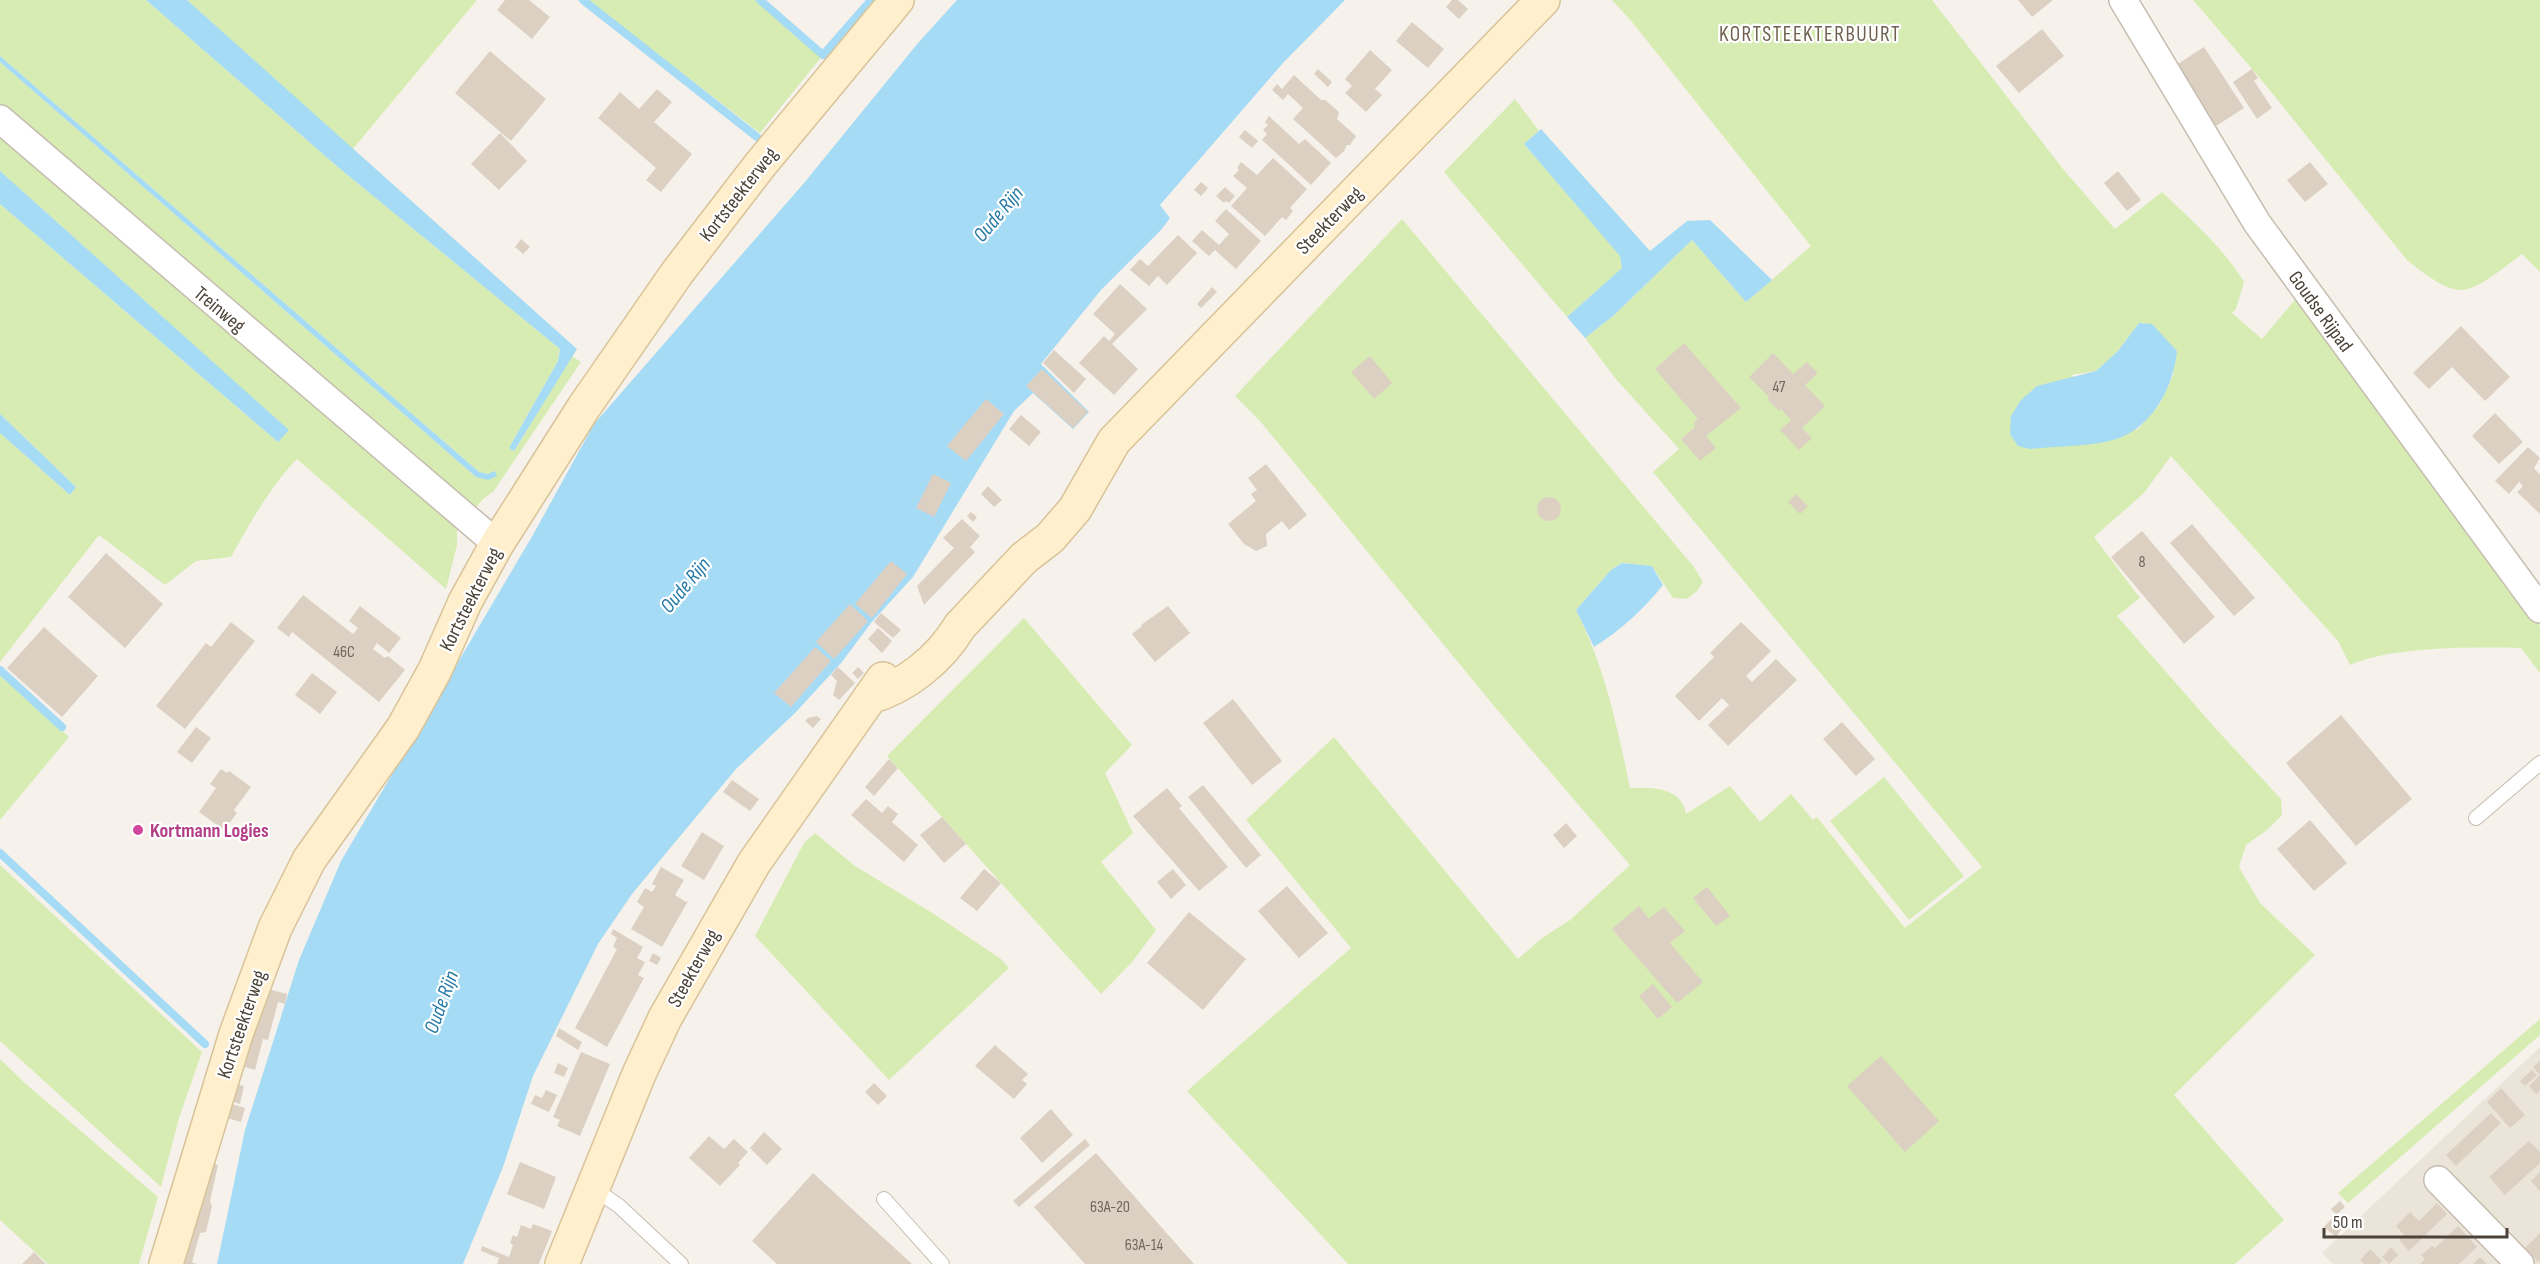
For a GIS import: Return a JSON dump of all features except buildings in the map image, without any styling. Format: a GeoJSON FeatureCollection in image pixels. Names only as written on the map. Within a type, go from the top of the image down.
{"type":"FeatureCollection","features":[{"type":"Feature","properties":{"kind":"main road","name":"Kortsteekterweg"},"geometry":{"type":"LineString","coordinates":[[166,1264],[236,1034],[275,928],[309,860],[403,728],[435,670],[465,602],[497,544],[584,407],[677,273],[760,165],[897,0]]}},
{"type":"Feature","properties":{"kind":"main road","name":"Steekterweg"},"geometry":{"type":"LineString","coordinates":[[562,1264],[639,1074],[665,1018],[754,863],[870,697],[890,691],[927,666],[953,638],[960,626],[1024,558],[1036,529],[1063,485],[1090,455],[1114,441],[1543,0]]}},
{"type":"Feature","properties":{"kind":"street","name":"Goudse Rijpad"},"geometry":{"type":"LineString","coordinates":[[2123,0],[2257,224],[2540,609]]}},
{"type":"Feature","properties":{"kind":"street","name":"Treinweg"},"geometry":{"type":"LineString","coordinates":[[0,119],[497,544]]}},
{"type":"Feature","properties":{"kind":"street"},"geometry":{"type":"LineString","coordinates":[[2438,1180],[2520,1264]]}},
{"type":"Feature","properties":{"kind":"lane"},"geometry":{"type":"LineString","coordinates":[[2476,818],[2540,764]]}},
{"type":"Feature","properties":{"kind":"lane"},"geometry":{"type":"LineString","coordinates":[[593,1188],[619,1206],[681,1264]]}},
{"type":"Feature","properties":{"kind":"lane"},"geometry":{"type":"LineString","coordinates":[[884,1199],[942,1264]]}},
{"type":"Feature","properties":{"kind":"shaded area"},"geometry":{"type":"Polygon","coordinates":[[[2540,1047],[2540,1264],[2333,1264],[2322,1253],[2540,1047]]]}},
{"type":"Feature","properties":{"kind":"green space"},"geometry":{"type":"Polygon","coordinates":[[[0,0],[146,0],[339,168],[560,349],[558,361],[509,448],[514,451],[572,356],[581,362],[493,492],[483,499],[457,531],[457,545],[446,589],[297,459],[269,494],[231,557],[196,561],[165,585],[99,535],[0,662],[0,433],[70,495],[76,487],[0,414],[0,204],[278,442],[288,430],[0,171],[0,62],[476,477],[488,474],[479,472],[0,56],[0,0]]]}},
{"type":"Feature","properties":{"kind":"green space"},"geometry":{"type":"Polygon","coordinates":[[[187,0],[477,0],[352,150],[187,0]]]}},
{"type":"Feature","properties":{"kind":"green space"},"geometry":{"type":"Polygon","coordinates":[[[587,0],[760,0],[823,55],[760,133],[587,0]]]}},
{"type":"Feature","properties":{"kind":"green space"},"geometry":{"type":"Polygon","coordinates":[[[1612,0],[1932,0],[2063,169],[2115,229],[2162,192],[2206,234],[2236,269],[2244,282],[2236,309],[2232,313],[2262,339],[2299,295],[2495,570],[2540,626],[2540,673],[2521,648],[2411,651],[2388,654],[2350,665],[2338,641],[2171,456],[2144,493],[2094,537],[2140,598],[2117,616],[2281,799],[2282,815],[2267,830],[2246,845],[2239,867],[2260,903],[2315,955],[2174,1095],[2284,1220],[2235,1264],[1348,1264],[1187,1091],[1351,948],[1246,820],[1334,737],[1518,959],[1542,938],[1570,920],[1630,865],[1499,712],[1260,421],[1235,396],[1402,219],[1694,567],[1703,582],[1687,599],[1673,598],[1652,566],[1622,563],[1611,570],[1576,610],[1602,675],[1615,719],[1630,788],[1665,790],[1679,798],[1686,814],[1730,786],[1760,822],[1791,794],[1813,820],[1817,817],[1905,928],[1982,867],[1653,472],[1679,449],[1615,378],[1585,338],[1613,316],[1692,240],[1746,302],[1811,246],[1612,0]],[[2139,323],[2118,351],[2096,371],[2071,375],[2137,430],[2159,405],[2174,373],[2139,323]]]}},
{"type":"Feature","properties":{"kind":"green space"},"geometry":{"type":"Polygon","coordinates":[[[2193,0],[2540,0],[2540,272],[2522,254],[2485,281],[2461,290],[2439,283],[2407,260],[2259,77],[2193,0]]]}},
{"type":"Feature","properties":{"kind":"green space"},"geometry":{"type":"Polygon","coordinates":[[[1515,99],[1539,131],[1524,144],[1620,255],[1622,268],[1567,317],[1444,172],[1515,99]]]}},
{"type":"Feature","properties":{"kind":"green space"},"geometry":{"type":"Polygon","coordinates":[[[1024,618],[1132,745],[1105,773],[1133,833],[1101,862],[1156,930],[1132,962],[1101,994],[887,756],[1024,618]]]}},
{"type":"Feature","properties":{"kind":"green space"},"geometry":{"type":"Polygon","coordinates":[[[0,674],[69,737],[0,820],[0,674]]]}},
{"type":"Feature","properties":{"kind":"green space"},"geometry":{"type":"Polygon","coordinates":[[[1884,777],[1964,876],[1909,920],[1830,821],[1884,777]]]}},
{"type":"Feature","properties":{"kind":"green space"},"geometry":{"type":"Polygon","coordinates":[[[815,833],[855,866],[934,914],[1001,959],[1009,968],[889,1080],[755,936],[804,843],[815,833]]]}},
{"type":"Feature","properties":{"kind":"green space"},"geometry":{"type":"Polygon","coordinates":[[[0,865],[202,1052],[179,1118],[161,1187],[0,1041],[0,865]]]}},
{"type":"Feature","properties":{"kind":"green space"},"geometry":{"type":"Polygon","coordinates":[[[2540,1019],[2540,1035],[2348,1203],[2338,1193],[2540,1019]]]}},
{"type":"Feature","properties":{"kind":"green space"},"geometry":{"type":"Polygon","coordinates":[[[0,1059],[158,1197],[139,1264],[48,1264],[0,1220],[0,1059]]]}},
{"type":"Feature","properties":{"kind":"water"},"geometry":{"type":"Polygon","coordinates":[[[146,0],[187,0],[577,349],[514,451],[509,448],[558,361],[560,349],[339,168],[146,0]]]}},
{"type":"Feature","properties":{"kind":"water","name":"Oude Rijn"},"geometry":{"type":"Polygon","coordinates":[[[957,0],[1345,0],[1283,63],[1160,205],[1170,218],[1161,230],[1101,290],[1041,364],[1089,412],[1073,429],[1033,393],[1014,411],[913,577],[871,623],[842,662],[795,713],[736,769],[632,894],[598,944],[533,1076],[503,1167],[463,1264],[217,1264],[245,1130],[299,960],[341,861],[534,533],[594,424],[804,183],[918,43],[957,0]]]}},
{"type":"Feature","properties":{"kind":"water"},"geometry":{"type":"Polygon","coordinates":[[[0,56],[479,472],[488,474],[495,471],[497,476],[488,480],[476,477],[0,62],[0,56]]]}},
{"type":"Feature","properties":{"kind":"water"},"geometry":{"type":"Polygon","coordinates":[[[1541,129],[1650,251],[1687,221],[1710,220],[1772,280],[1746,302],[1692,240],[1613,316],[1585,338],[1567,317],[1622,268],[1620,256],[1524,144],[1541,129]]]}},
{"type":"Feature","properties":{"kind":"water"},"geometry":{"type":"Polygon","coordinates":[[[0,171],[289,430],[278,442],[0,204],[0,171]]]}},
{"type":"Feature","properties":{"kind":"water"},"geometry":{"type":"Polygon","coordinates":[[[2139,323],[2152,324],[2177,351],[2175,366],[2165,394],[2147,419],[2124,436],[2109,441],[2030,449],[2018,446],[2010,434],[2011,416],[2021,400],[2037,386],[2096,371],[2118,351],[2139,323]]]}},
{"type":"Feature","properties":{"kind":"water"},"geometry":{"type":"Polygon","coordinates":[[[0,414],[76,487],[70,495],[0,433],[0,414]]]}},
{"type":"Feature","properties":{"kind":"water"},"geometry":{"type":"Polygon","coordinates":[[[1622,563],[1652,566],[1663,585],[1631,619],[1594,647],[1576,610],[1611,570],[1622,563]]]}},
{"type":"Feature","properties":{"kind":"waterway"},"geometry":{"type":"LineString","coordinates":[[583,0],[757,137]]}},
{"type":"Feature","properties":{"kind":"waterway"},"geometry":{"type":"LineString","coordinates":[[760,0],[823,55],[871,0]]}},
{"type":"Feature","properties":{"kind":"waterway"},"geometry":{"type":"LineString","coordinates":[[0,670],[62,727]]}},
{"type":"Feature","properties":{"kind":"waterway"},"geometry":{"type":"LineString","coordinates":[[0,853],[205,1044]]}},
{"type":"Feature","properties":{"kind":"place","name":"Kortmann Logies"},"geometry":{"type":"Point","coordinates":[138,830]}},
{"type":"Feature","properties":{"kind":"district","name":"KORTSTEEKTERBUURT"},"geometry":{"type":"Point","coordinates":[1810,34]}}]}
